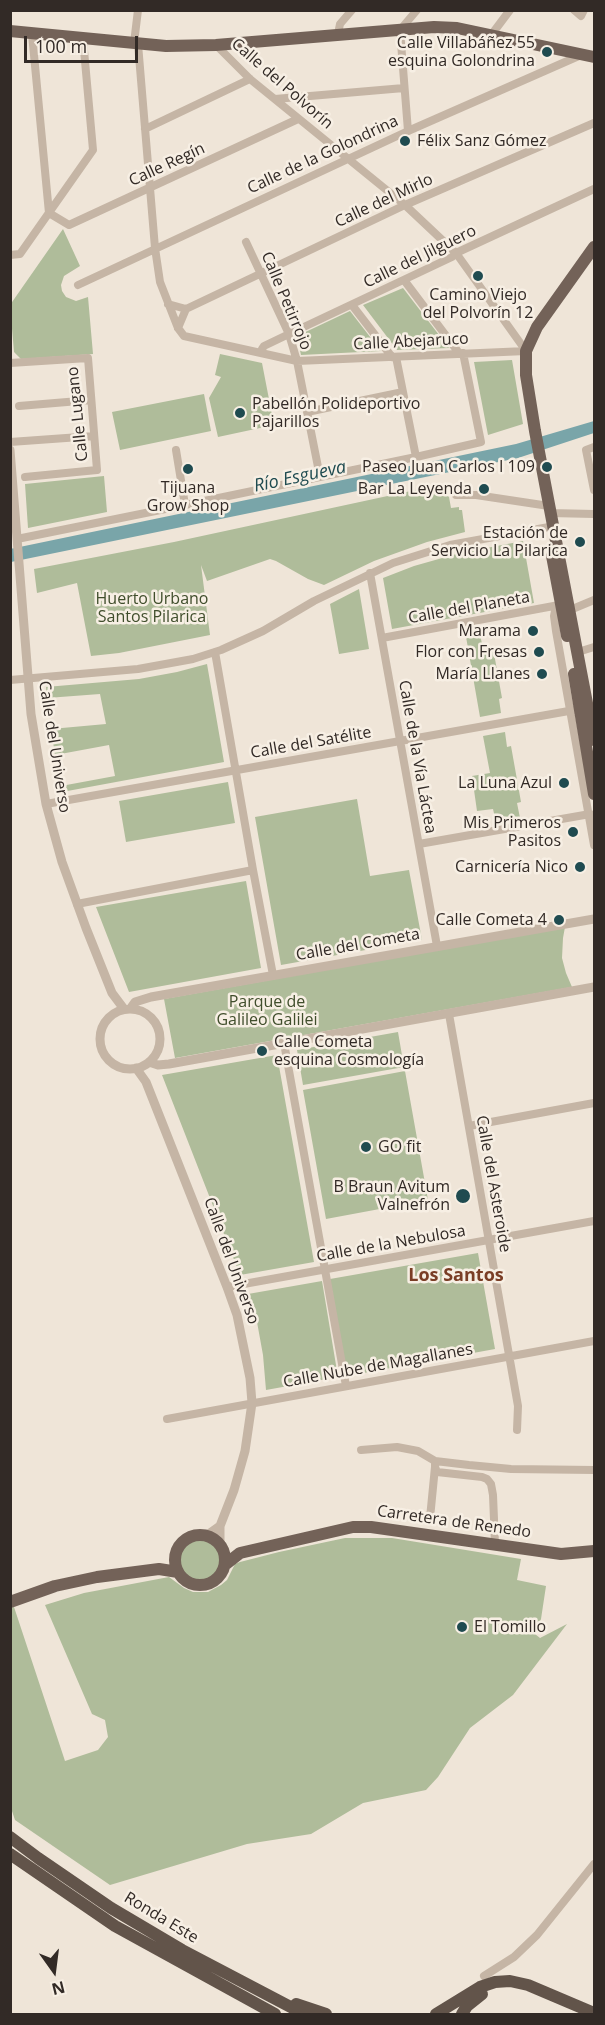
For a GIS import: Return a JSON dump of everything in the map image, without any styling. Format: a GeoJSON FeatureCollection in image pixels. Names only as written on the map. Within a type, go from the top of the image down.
{"type":"FeatureCollection","features":[{"type":"Feature","properties":{"kind":"highway","name":"Ronda Este"},"geometry":{"type":"LineString","coordinates":[[10,1837],[111,1908],[182,1950],[304,2014]]}},
{"type":"Feature","properties":{"kind":"highway","name":"Ronda Este"},"geometry":{"type":"LineString","coordinates":[[10,1854],[116,1926],[274,2014]]}},
{"type":"Feature","properties":{"kind":"highway"},"geometry":{"type":"LineString","coordinates":[[436,2014],[480,1987],[495,1982],[510,1981],[528,1985],[594,2013]]}},
{"type":"Feature","properties":{"kind":"highway"},"geometry":{"type":"LineString","coordinates":[[462,2014],[474,1999],[483,1993],[506,1988],[534,1993],[584,2014]]}},
{"type":"Feature","properties":{"kind":"highway"},"geometry":{"type":"LineString","coordinates":[[259,1992],[326,2014]]}},
{"type":"Feature","properties":{"kind":"main road"},"geometry":{"type":"LineString","coordinates":[[10,31],[166,46],[216,45],[434,27],[492,34],[588,56]]}},
{"type":"Feature","properties":{"kind":"main road"},"geometry":{"type":"LineString","coordinates":[[594,247],[537,327],[526,351],[526,375],[582,704],[594,794]]}},
{"type":"Feature","properties":{"kind":"main road"},"geometry":{"type":"LineString","coordinates":[[550,510],[549,543],[578,652],[582,704],[594,740]]}},
{"type":"Feature","properties":{"kind":"main road","name":"Carretera de Renedo"},"geometry":{"type":"LineString","coordinates":[[226,1564],[240,1552],[335,1530],[365,1527],[561,1554],[594,1551]]}},
{"type":"Feature","properties":{"kind":"main road"},"geometry":{"type":"LineString","coordinates":[[200,1535],[206,1536],[222,1546],[226,1564],[221,1576],[216,1580],[205,1586],[192,1584],[181,1577],[176,1565],[179,1547],[188,1539],[200,1535]]}},
{"type":"Feature","properties":{"kind":"main road","name":"Carretera de Renedo"},"geometry":{"type":"LineString","coordinates":[[222,1546],[240,1552]]}},
{"type":"Feature","properties":{"kind":"main road"},"geometry":{"type":"LineString","coordinates":[[10,1602],[55,1586],[176,1565]]}},
{"type":"Feature","properties":{"kind":"street"},"geometry":{"type":"LineString","coordinates":[[138,10],[136,44],[155,248],[160,282],[178,328]]}},
{"type":"Feature","properties":{"kind":"street"},"geometry":{"type":"LineString","coordinates":[[338,34],[340,24],[352,10]]}},
{"type":"Feature","properties":{"kind":"street"},"geometry":{"type":"LineString","coordinates":[[408,130],[400,30],[417,10]]}},
{"type":"Feature","properties":{"kind":"street"},"geometry":{"type":"LineString","coordinates":[[492,34],[510,10]]}},
{"type":"Feature","properties":{"kind":"street"},"geometry":{"type":"LineString","coordinates":[[32,34],[49,213]]}},
{"type":"Feature","properties":{"kind":"street"},"geometry":{"type":"LineString","coordinates":[[10,255],[20,254],[93,150],[83,39]]}},
{"type":"Feature","properties":{"kind":"street","name":"Calle del Polvorín"},"geometry":{"type":"LineString","coordinates":[[216,45],[250,79],[405,205],[456,253],[526,351]]}},
{"type":"Feature","properties":{"kind":"street","name":"Calle de la Golondrina"},"geometry":{"type":"LineString","coordinates":[[78,285],[408,130],[588,56]]}},
{"type":"Feature","properties":{"kind":"street"},"geometry":{"type":"LineString","coordinates":[[145,129],[250,79]]}},
{"type":"Feature","properties":{"kind":"street"},"geometry":{"type":"LineString","coordinates":[[275,99],[404,88]]}},
{"type":"Feature","properties":{"kind":"street","name":"Calle Regín"},"geometry":{"type":"LineString","coordinates":[[49,213],[69,225],[298,119]]}},
{"type":"Feature","properties":{"kind":"street","name":"Calle del Mirlo"},"geometry":{"type":"LineString","coordinates":[[186,309],[405,205],[594,123]]}},
{"type":"Feature","properties":{"kind":"street","name":"Calle del Jilguero"},"geometry":{"type":"LineString","coordinates":[[262,353],[264,346],[288,334],[594,189]]}},
{"type":"Feature","properties":{"kind":"street","name":"Calle Petirrojo"},"geometry":{"type":"LineString","coordinates":[[246,242],[288,334],[297,361],[320,477]]}},
{"type":"Feature","properties":{"kind":"street"},"geometry":{"type":"LineString","coordinates":[[17,541],[416,457],[481,441],[461,353],[404,280]]}},
{"type":"Feature","properties":{"kind":"street"},"geometry":{"type":"LineString","coordinates":[[168,304],[186,309],[178,328]]}},
{"type":"Feature","properties":{"kind":"street"},"geometry":{"type":"LineString","coordinates":[[352,305],[394,357],[416,457]]}},
{"type":"Feature","properties":{"kind":"street","name":"Calle Abejaruco"},"geometry":{"type":"LineString","coordinates":[[178,328],[184,336],[297,361],[526,351]]}},
{"type":"Feature","properties":{"kind":"street","name":"Calle Lugano"},"geometry":{"type":"LineString","coordinates":[[10,363],[88,358],[97,470],[25,477]]}},
{"type":"Feature","properties":{"kind":"street"},"geometry":{"type":"LineString","coordinates":[[307,412],[403,392]]}},
{"type":"Feature","properties":{"kind":"street"},"geometry":{"type":"LineString","coordinates":[[19,406],[91,400]]}},
{"type":"Feature","properties":{"kind":"street"},"geometry":{"type":"LineString","coordinates":[[10,442],[94,436]]}},
{"type":"Feature","properties":{"kind":"street"},"geometry":{"type":"LineString","coordinates":[[594,447],[586,450],[594,490]]}},
{"type":"Feature","properties":{"kind":"street","name":"Calle del Universo"},"geometry":{"type":"LineString","coordinates":[[10,450],[35,745],[46,804],[62,862],[111,993],[112,1015]]}},
{"type":"Feature","properties":{"kind":"street"},"geometry":{"type":"LineString","coordinates":[[176,450],[185,505]]}},
{"type":"Feature","properties":{"kind":"street"},"geometry":{"type":"LineString","coordinates":[[456,495],[476,495],[550,510],[594,514]]}},
{"type":"Feature","properties":{"kind":"street"},"geometry":{"type":"LineString","coordinates":[[10,680],[168,665],[215,652],[263,632],[314,601],[370,573],[425,552],[549,527]]}},
{"type":"Feature","properties":{"kind":"street","name":"Calle de la Vía Láctea"},"geometry":{"type":"LineString","coordinates":[[370,573],[437,946]]}},
{"type":"Feature","properties":{"kind":"street","name":"Calle del Planeta"},"geometry":{"type":"LineString","coordinates":[[382,638],[566,608],[594,600]]}},
{"type":"Feature","properties":{"kind":"street"},"geometry":{"type":"LineString","coordinates":[[578,652],[594,647]]}},
{"type":"Feature","properties":{"kind":"street"},"geometry":{"type":"LineString","coordinates":[[215,652],[252,870],[273,975]]}},
{"type":"Feature","properties":{"kind":"street"},"geometry":{"type":"LineString","coordinates":[[582,704],[594,845]]}},
{"type":"Feature","properties":{"kind":"street","name":"Calle del Satélite"},"geometry":{"type":"LineString","coordinates":[[46,804],[400,740],[582,704]]}},
{"type":"Feature","properties":{"kind":"street"},"geometry":{"type":"LineString","coordinates":[[419,844],[590,814]]}},
{"type":"Feature","properties":{"kind":"street"},"geometry":{"type":"LineString","coordinates":[[77,904],[252,870]]}},
{"type":"Feature","properties":{"kind":"street","name":"Calle del Cometa"},"geometry":{"type":"LineString","coordinates":[[127,1009],[143,999],[594,919]]}},
{"type":"Feature","properties":{"kind":"street"},"geometry":{"type":"LineString","coordinates":[[143,1064],[159,1046],[159,1030],[151,1017],[137,1010],[127,1009],[112,1015],[102,1027],[100,1035],[102,1050],[112,1062],[119,1066],[162,1065],[594,987]]}},
{"type":"Feature","properties":{"kind":"street","name":"Calle del Universo"},"geometry":{"type":"LineString","coordinates":[[111,993],[127,1009]]}},
{"type":"Feature","properties":{"kind":"street","name":"Calle del Asteroide"},"geometry":{"type":"LineString","coordinates":[[449,1014],[510,1356],[518,1406],[517,1430]]}},
{"type":"Feature","properties":{"kind":"street"},"geometry":{"type":"LineString","coordinates":[[284,1043],[345,1386]]}},
{"type":"Feature","properties":{"kind":"street","name":"Calle del Universo"},"geometry":{"type":"LineString","coordinates":[[143,1064],[146,1082],[227,1287],[243,1340],[250,1378],[252,1403],[245,1451],[234,1490],[220,1526],[222,1546]]}},
{"type":"Feature","properties":{"kind":"street"},"geometry":{"type":"LineString","coordinates":[[469,1126],[594,1103]]}},
{"type":"Feature","properties":{"kind":"street","name":"Calle de la Nebulosa"},"geometry":{"type":"LineString","coordinates":[[227,1287],[594,1221]]}},
{"type":"Feature","properties":{"kind":"street","name":"Calle Nube de Magallanes"},"geometry":{"type":"LineString","coordinates":[[167,1419],[594,1341]]}},
{"type":"Feature","properties":{"kind":"street"},"geometry":{"type":"LineString","coordinates":[[361,1450],[397,1447],[418,1451],[435,1464],[511,1469],[594,1470]]}},
{"type":"Feature","properties":{"kind":"street"},"geometry":{"type":"LineString","coordinates":[[429,1518],[435,1464]]}},
{"type":"Feature","properties":{"kind":"street"},"geometry":{"type":"LineString","coordinates":[[435,1464],[437,1472],[487,1479],[491,1484],[495,1544]]}},
{"type":"Feature","properties":{"kind":"street"},"geometry":{"type":"LineString","coordinates":[[206,1536],[220,1526]]}},
{"type":"Feature","properties":{"kind":"street"},"geometry":{"type":"LineString","coordinates":[[484,1976],[514,1957],[537,1935],[594,1864]]}},
{"type":"Feature","properties":{"kind":"green space"},"geometry":{"type":"Polygon","coordinates":[[[63,229],[80,266],[64,276],[62,291],[66,297],[76,301],[88,297],[93,354],[21,359],[14,352],[10,305],[63,229]]]}},
{"type":"Feature","properties":{"kind":"green space"},"geometry":{"type":"Polygon","coordinates":[[[403,288],[449,348],[397,350],[363,305],[403,288]]]}},
{"type":"Feature","properties":{"kind":"green space"},"geometry":{"type":"Polygon","coordinates":[[[350,311],[381,351],[301,355],[297,336],[350,311]]]}},
{"type":"Feature","properties":{"kind":"green space"},"geometry":{"type":"Polygon","coordinates":[[[220,354],[262,363],[274,425],[218,437],[209,398],[221,377],[215,375],[220,354]]]}},
{"type":"Feature","properties":{"kind":"green space"},"geometry":{"type":"Polygon","coordinates":[[[512,360],[523,424],[488,435],[474,362],[512,360]]]}},
{"type":"Feature","properties":{"kind":"green space"},"geometry":{"type":"Polygon","coordinates":[[[204,394],[211,431],[120,450],[112,412],[204,394]]]}},
{"type":"Feature","properties":{"kind":"green space"},"geometry":{"type":"Polygon","coordinates":[[[104,476],[107,512],[28,528],[25,484],[104,476]]]}},
{"type":"Feature","properties":{"kind":"green space","name":"Huerto Urbano Santos Pilarica"},"geometry":{"type":"Polygon","coordinates":[[[434,486],[449,497],[451,508],[459,507],[459,510],[462,510],[465,532],[427,542],[374,561],[324,585],[270,559],[207,581],[201,565],[210,635],[119,653],[91,656],[77,583],[37,593],[34,569],[174,542],[434,486]]]}},
{"type":"Feature","properties":{"kind":"green space"},"geometry":{"type":"Polygon","coordinates":[[[523,541],[534,603],[392,629],[383,578],[414,566],[460,553],[523,541]]]}},
{"type":"Feature","properties":{"kind":"green space"},"geometry":{"type":"Polygon","coordinates":[[[359,589],[369,649],[339,654],[330,604],[359,589]]]}},
{"type":"Feature","properties":{"kind":"green space"},"geometry":{"type":"Polygon","coordinates":[[[479,629],[483,649],[493,648],[502,698],[499,699],[501,713],[480,717],[465,631],[479,629]]]}},
{"type":"Feature","properties":{"kind":"green space"},"geometry":{"type":"Polygon","coordinates":[[[207,664],[224,762],[62,792],[61,786],[115,776],[109,745],[55,755],[51,729],[106,724],[100,694],[47,698],[46,687],[139,679],[207,664]]]}},
{"type":"Feature","properties":{"kind":"green space"},"geometry":{"type":"Polygon","coordinates":[[[505,732],[507,747],[511,746],[521,802],[517,803],[520,818],[496,822],[493,809],[477,811],[472,776],[490,773],[483,736],[505,732]]]}},
{"type":"Feature","properties":{"kind":"green space"},"geometry":{"type":"Polygon","coordinates":[[[228,782],[235,823],[126,842],[119,801],[228,782]]]}},
{"type":"Feature","properties":{"kind":"green space"},"geometry":{"type":"Polygon","coordinates":[[[357,799],[370,876],[409,870],[422,940],[281,965],[255,817],[357,799]]]}},
{"type":"Feature","properties":{"kind":"green space"},"geometry":{"type":"Polygon","coordinates":[[[246,881],[261,968],[129,992],[96,907],[246,881]]]}},
{"type":"Feature","properties":{"kind":"green space","name":"Parque de Galileo Galilei"},"geometry":{"type":"Polygon","coordinates":[[[565,927],[562,958],[572,987],[175,1058],[164,999],[565,927]]]}},
{"type":"Feature","properties":{"kind":"green space"},"geometry":{"type":"Polygon","coordinates":[[[398,1032],[404,1067],[303,1085],[297,1050],[398,1032]]]}},
{"type":"Feature","properties":{"kind":"green space"},"geometry":{"type":"Polygon","coordinates":[[[277,1055],[314,1262],[240,1275],[162,1075],[277,1055]]]}},
{"type":"Feature","properties":{"kind":"green space","name":"GO fit"},"geometry":{"type":"Polygon","coordinates":[[[405,1071],[428,1200],[326,1219],[303,1090],[405,1071]]]}},
{"type":"Feature","properties":{"kind":"green space"},"geometry":{"type":"Polygon","coordinates":[[[478,1253],[495,1349],[347,1376],[330,1279],[478,1253]]]}},
{"type":"Feature","properties":{"kind":"green space"},"geometry":{"type":"Polygon","coordinates":[[[322,1281],[338,1377],[266,1390],[257,1322],[248,1294],[322,1281]]]}},
{"type":"Feature","properties":{"kind":"green space"},"geometry":{"type":"Polygon","coordinates":[[[345,1538],[392,1538],[521,1559],[517,1580],[546,1586],[541,1619],[535,1634],[540,1638],[567,1624],[513,1695],[470,1728],[438,1777],[426,1790],[363,1803],[311,1834],[247,1844],[110,1885],[15,1820],[11,1808],[10,1608],[14,1607],[65,1761],[98,1750],[108,1737],[105,1720],[92,1714],[45,1605],[84,1593],[169,1577],[193,1592],[208,1592],[227,1580],[235,1564],[240,1562],[345,1538]]]}},
{"type":"Feature","properties":{"kind":"green space"},"geometry":{"type":"Polygon","coordinates":[[[200,1540],[214,1546],[220,1560],[214,1574],[200,1580],[186,1574],[180,1560],[186,1546],[200,1540]]]}},
{"type":"Feature","properties":{"kind":"water"},"geometry":{"type":"Polygon","coordinates":[[[594,421],[594,433],[518,458],[11,562],[10,549],[516,444],[594,421]]]}},
{"type":"Feature","properties":{"kind":"place","name":"Calle Villabáñez 55 esquina Golondrina"},"geometry":{"type":"Point","coordinates":[547,52]}},
{"type":"Feature","properties":{"kind":"place","name":"Félix Sanz Gómez"},"geometry":{"type":"Point","coordinates":[405,141]}},
{"type":"Feature","properties":{"kind":"place","name":"Camino Viejo del Polvorín 12"},"geometry":{"type":"Point","coordinates":[478,276]}},
{"type":"Feature","properties":{"kind":"place","name":"Pabellón Polideportivo Pajarillos"},"geometry":{"type":"Point","coordinates":[240,413]}},
{"type":"Feature","properties":{"kind":"place","name":"Paseo Juan Carlos I 109"},"geometry":{"type":"Point","coordinates":[547,467]}},
{"type":"Feature","properties":{"kind":"place","name":"Tijuana Grow Shop"},"geometry":{"type":"Point","coordinates":[188,469]}},
{"type":"Feature","properties":{"kind":"place","name":"Bar La Leyenda"},"geometry":{"type":"Point","coordinates":[484,489]}},
{"type":"Feature","properties":{"kind":"place","name":"Estación de Servicio La Pilarica"},"geometry":{"type":"Point","coordinates":[580,542]}},
{"type":"Feature","properties":{"kind":"place","name":"Marama"},"geometry":{"type":"Point","coordinates":[533,631]}},
{"type":"Feature","properties":{"kind":"place","name":"Flor con Fresas"},"geometry":{"type":"Point","coordinates":[539,652]}},
{"type":"Feature","properties":{"kind":"place","name":"María Llanes"},"geometry":{"type":"Point","coordinates":[542,674]}},
{"type":"Feature","properties":{"kind":"place","name":"La Luna Azul"},"geometry":{"type":"Point","coordinates":[564,783]}},
{"type":"Feature","properties":{"kind":"place","name":"Mis Primeros Pasitos"},"geometry":{"type":"Point","coordinates":[573,832]}},
{"type":"Feature","properties":{"kind":"place","name":"Carnicería Nico"},"geometry":{"type":"Point","coordinates":[580,867]}},
{"type":"Feature","properties":{"kind":"place","name":"Calle Cometa 4"},"geometry":{"type":"Point","coordinates":[559,920]}},
{"type":"Feature","properties":{"kind":"place","name":"Calle Cometa esquina Cosmología"},"geometry":{"type":"Point","coordinates":[262,1051]}},
{"type":"Feature","properties":{"kind":"place","name":"GO fit"},"geometry":{"type":"Point","coordinates":[366,1147]}},
{"type":"Feature","properties":{"kind":"place","name":"B Braun Avitum Valnefrón"},"geometry":{"type":"Point","coordinates":[463,1196]}},
{"type":"Feature","properties":{"kind":"place","name":"El Tomillo"},"geometry":{"type":"Point","coordinates":[462,1627]}},
{"type":"Feature","properties":{"kind":"district","name":"Los Santos"},"geometry":{"type":"Point","coordinates":[456,1276]}},
{"type":"Feature","properties":{"kind":"water label","name":"Río Esgueva"},"geometry":{"type":"Point","coordinates":[300,477]}}]}
